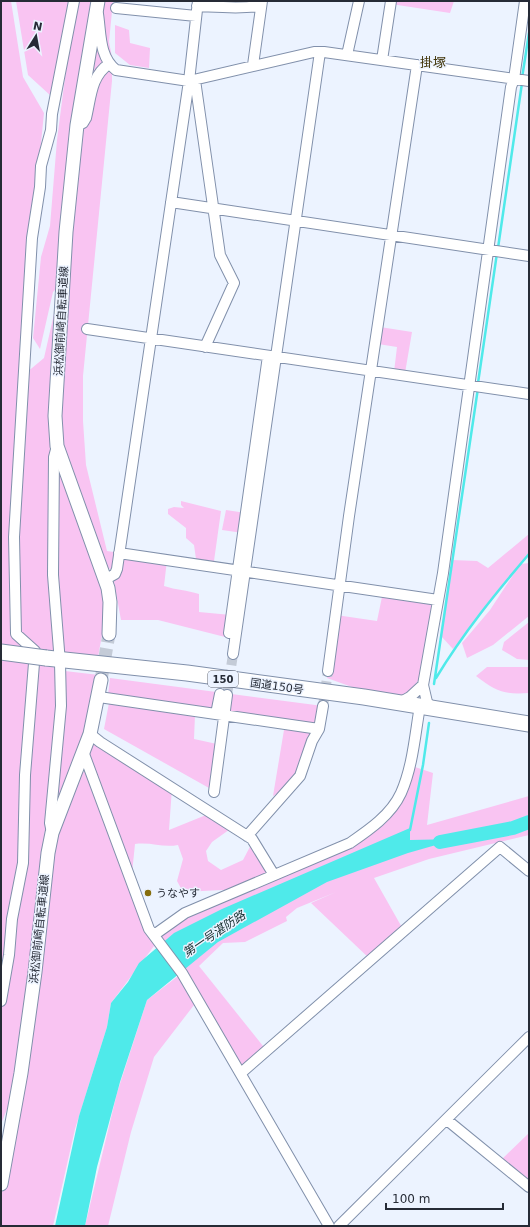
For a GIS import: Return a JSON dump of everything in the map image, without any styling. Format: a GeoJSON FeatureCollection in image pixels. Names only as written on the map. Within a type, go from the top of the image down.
{"type":"FeatureCollection","features":[{"type":"Feature","properties":{"kind":"highway","name":"国道150号"},"geometry":{"type":"LineString","coordinates":[[1,652],[187,673],[399,702],[529,724]]}},
{"type":"Feature","properties":{"kind":"main road","name":"浜松御前崎自転車道線"},"geometry":{"type":"LineString","coordinates":[[98,3],[76,126],[66,232],[55,416],[57,446],[106,579],[110,602],[109,634]]}},
{"type":"Feature","properties":{"kind":"main road","name":"浜松御前崎自転車道線"},"geometry":{"type":"LineString","coordinates":[[1,1184],[21,1073],[36,964],[48,853],[52,833],[84,754],[99,697],[101,680]]}},
{"type":"Feature","properties":{"kind":"street"},"geometry":{"type":"LineString","coordinates":[[1,1001],[9,955],[12,919],[23,863],[25,775],[35,664],[35,651],[16,634],[14,541],[31,245],[40,187],[41,166],[51,130],[52,114],[74,1]]}},
{"type":"Feature","properties":{"kind":"street"},"geometry":{"type":"LineString","coordinates":[[347,55],[359,1]]}},
{"type":"Feature","properties":{"kind":"street"},"geometry":{"type":"LineString","coordinates":[[382,60],[391,1]]}},
{"type":"Feature","properties":{"kind":"street"},"geometry":{"type":"LineString","coordinates":[[154,935],[185,913],[350,843],[367,832],[385,816],[401,794],[427,702],[422,685],[438,600],[489,250],[511,86],[514,79],[525,1]]}},
{"type":"Feature","properties":{"kind":"street"},"geometry":{"type":"LineString","coordinates":[[98,3],[103,51],[109,64],[116,70],[192,80],[253,65],[320,52],[529,81]]}},
{"type":"Feature","properties":{"kind":"street"},"geometry":{"type":"LineString","coordinates":[[116,8],[226,7],[241,9],[262,4],[253,65]]}},
{"type":"Feature","properties":{"kind":"street"},"geometry":{"type":"LineString","coordinates":[[106,579],[115,574],[119,553],[171,202],[192,80],[197,8]]}},
{"type":"Feature","properties":{"kind":"street"},"geometry":{"type":"LineString","coordinates":[[229,654],[272,357],[296,221],[320,52]]}},
{"type":"Feature","properties":{"kind":"street"},"geometry":{"type":"LineString","coordinates":[[76,126],[83,123],[86,118],[95,79],[99,72],[109,64]]}},
{"type":"Feature","properties":{"kind":"street"},"geometry":{"type":"LineString","coordinates":[[328,671],[417,65]]}},
{"type":"Feature","properties":{"kind":"street"},"geometry":{"type":"LineString","coordinates":[[192,80],[220,255],[234,283],[205,347]]}},
{"type":"Feature","properties":{"kind":"street"},"geometry":{"type":"LineString","coordinates":[[171,202],[529,256]]}},
{"type":"Feature","properties":{"kind":"street"},"geometry":{"type":"LineString","coordinates":[[87,329],[529,394]]}},
{"type":"Feature","properties":{"kind":"street"},"geometry":{"type":"LineString","coordinates":[[52,833],[50,823],[61,706],[53,659],[52,535],[54,457],[57,446]]}},
{"type":"Feature","properties":{"kind":"street"},"geometry":{"type":"LineString","coordinates":[[119,553],[438,600]]}},
{"type":"Feature","properties":{"kind":"street"},"geometry":{"type":"LineString","coordinates":[[399,702],[410,697],[422,685]]}},
{"type":"Feature","properties":{"kind":"street"},"geometry":{"type":"LineString","coordinates":[[214,792],[220,715],[224,694]]}},
{"type":"Feature","properties":{"kind":"street"},"geometry":{"type":"LineString","coordinates":[[99,697],[319,729]]}},
{"type":"Feature","properties":{"kind":"street"},"geometry":{"type":"LineString","coordinates":[[247,836],[300,776],[312,741],[319,729],[323,706]]}},
{"type":"Feature","properties":{"kind":"street"},"geometry":{"type":"LineString","coordinates":[[90,734],[100,742],[252,839],[274,875]]}},
{"type":"Feature","properties":{"kind":"street"},"geometry":{"type":"LineString","coordinates":[[84,754],[143,916],[154,935],[182,973],[329,1226]]}},
{"type":"Feature","properties":{"kind":"street"},"geometry":{"type":"LineString","coordinates":[[241,1073],[500,847],[529,871]]}},
{"type":"Feature","properties":{"kind":"street"},"geometry":{"type":"LineString","coordinates":[[339,1226],[529,1037]]}},
{"type":"Feature","properties":{"kind":"street"},"geometry":{"type":"LineString","coordinates":[[447,1120],[529,1186]]}},
{"type":"Feature","properties":{"kind":"shaded area"},"geometry":{"type":"Polygon","coordinates":[[[1,1],[11,1],[23,77],[44,113],[22,335],[14,545],[17,604],[26,373],[44,358],[56,305],[52,381],[49,561],[55,654],[35,651],[32,649],[35,664],[57,668],[55,725],[23,1060],[33,1003],[52,847],[80,775],[87,769],[86,773],[143,915],[154,935],[154,941],[155,937],[188,913],[242,889],[183,892],[177,881],[183,859],[178,845],[167,846],[135,844],[131,883],[85,759],[93,736],[172,788],[169,830],[211,813],[233,827],[212,842],[206,851],[208,861],[221,870],[243,860],[253,841],[272,871],[254,885],[294,870],[367,834],[388,811],[409,765],[433,773],[427,825],[529,796],[529,835],[429,859],[374,878],[404,931],[371,960],[311,903],[336,892],[297,908],[286,917],[287,921],[245,942],[223,943],[199,966],[267,1051],[241,1073],[187,982],[194,1005],[154,1057],[131,1132],[108,1226],[85,1226],[117,1093],[147,1000],[182,973],[154,946],[111,1003],[107,1027],[75,1129],[53,1226],[1,1226],[1,1182],[20,1077],[1,1124],[1,1]]]}},
{"type":"Feature","properties":{"kind":"shaded area"},"geometry":{"type":"Polygon","coordinates":[[[16,1],[69,1],[51,96],[28,75],[16,1]]]}},
{"type":"Feature","properties":{"kind":"shaded area"},"geometry":{"type":"Polygon","coordinates":[[[78,1],[113,1],[109,42],[112,57],[112,81],[83,376],[83,421],[86,465],[107,551],[167,560],[164,586],[199,594],[199,612],[231,615],[229,638],[158,620],[121,620],[114,582],[117,570],[106,568],[66,459],[61,434],[59,286],[53,292],[40,349],[33,338],[41,257],[50,226],[57,140],[67,62],[78,1]]]}},
{"type":"Feature","properties":{"kind":"shaded area"},"geometry":{"type":"Polygon","coordinates":[[[391,1],[454,1],[450,13],[391,4],[391,1]]]}},
{"type":"Feature","properties":{"kind":"shaded area"},"geometry":{"type":"Polygon","coordinates":[[[115,25],[129,30],[130,43],[150,48],[149,68],[130,65],[115,53],[115,25]]]}},
{"type":"Feature","properties":{"kind":"shaded area"},"geometry":{"type":"Polygon","coordinates":[[[380,327],[412,332],[405,373],[394,372],[397,347],[378,344],[380,327]]]}},
{"type":"Feature","properties":{"kind":"shaded area"},"geometry":{"type":"Polygon","coordinates":[[[57,462],[102,581],[106,613],[98,657],[64,654],[57,569],[57,462]]]}},
{"type":"Feature","properties":{"kind":"shaded area"},"geometry":{"type":"Polygon","coordinates":[[[181,501],[221,511],[214,561],[196,559],[194,545],[186,538],[186,528],[168,514],[168,509],[174,507],[184,508],[181,505],[181,501]]]}},
{"type":"Feature","properties":{"kind":"shaded area"},"geometry":{"type":"Polygon","coordinates":[[[226,510],[246,513],[243,533],[222,530],[226,510]]]}},
{"type":"Feature","properties":{"kind":"shaded area"},"geometry":{"type":"Polygon","coordinates":[[[529,534],[529,554],[521,564],[529,563],[529,616],[493,645],[467,658],[462,643],[490,610],[515,572],[453,649],[441,636],[452,560],[477,561],[488,568],[529,534]]]}},
{"type":"Feature","properties":{"kind":"shaded area"},"geometry":{"type":"Polygon","coordinates":[[[383,592],[435,599],[420,677],[412,690],[400,696],[363,691],[327,678],[332,664],[336,615],[377,621],[383,592]]]}},
{"type":"Feature","properties":{"kind":"shaded area"},"geometry":{"type":"Polygon","coordinates":[[[529,622],[529,660],[517,659],[502,650],[504,642],[529,622]]]}},
{"type":"Feature","properties":{"kind":"shaded area"},"geometry":{"type":"Polygon","coordinates":[[[487,667],[529,667],[529,693],[500,691],[489,685],[476,676],[487,667]]]}},
{"type":"Feature","properties":{"kind":"shaded area"},"geometry":{"type":"Polygon","coordinates":[[[65,671],[99,675],[89,723],[55,815],[64,734],[65,671]]]}},
{"type":"Feature","properties":{"kind":"shaded area"},"geometry":{"type":"Polygon","coordinates":[[[110,678],[323,706],[291,786],[273,796],[285,724],[108,695],[110,678]]]}},
{"type":"Feature","properties":{"kind":"shaded area"},"geometry":{"type":"Polygon","coordinates":[[[109,703],[195,715],[194,739],[217,744],[209,788],[104,729],[109,703]]]}},
{"type":"Feature","properties":{"kind":"shaded area"},"geometry":{"type":"Polygon","coordinates":[[[529,1133],[529,1186],[499,1162],[529,1133]]]}},
{"type":"Feature","properties":{"kind":"water"},"geometry":{"type":"Polygon","coordinates":[[[410,828],[410,840],[457,839],[408,853],[327,882],[218,942],[147,1000],[120,1082],[97,1167],[85,1226],[55,1226],[79,1116],[107,1027],[111,1003],[128,982],[139,963],[174,933],[222,909],[410,828]]]}},
{"type":"Feature","properties":{"kind":"waterway"},"geometry":{"type":"LineString","coordinates":[[522,78],[529,33]]}},
{"type":"Feature","properties":{"kind":"waterway"},"geometry":{"type":"LineString","coordinates":[[498,248],[522,83]]}},
{"type":"Feature","properties":{"kind":"waterway"},"geometry":{"type":"LineString","coordinates":[[478,383],[497,253]]}},
{"type":"Feature","properties":{"kind":"waterway"},"geometry":{"type":"LineString","coordinates":[[434,684],[478,388]]}},
{"type":"Feature","properties":{"kind":"waterway"},"geometry":{"type":"LineString","coordinates":[[436,678],[480,614],[529,554]]}},
{"type":"Feature","properties":{"kind":"waterway"},"geometry":{"type":"LineString","coordinates":[[410,830],[423,765],[429,723]]}},
{"type":"Feature","properties":{"kind":"waterway","name":"第一号湛防路"},"geometry":{"type":"LineString","coordinates":[[440,842],[513,828],[529,822]]}},
{"type":"Feature","properties":{"kind":"tunnel"},"geometry":{"type":"LineString","coordinates":[[101,680],[109,634]]}},
{"type":"Feature","properties":{"kind":"tunnel"},"geometry":{"type":"LineString","coordinates":[[227,695],[233,654]]}},
{"type":"Feature","properties":{"kind":"tunnel"},"geometry":{"type":"LineString","coordinates":[[323,706],[328,671]]}},
{"type":"Feature","properties":{"kind":"place","name":"うなやす"},"geometry":{"type":"Point","coordinates":[148,893]}},
{"type":"Feature","properties":{"kind":"district","name":"掛塚"},"geometry":{"type":"Point","coordinates":[433,62]}}]}
